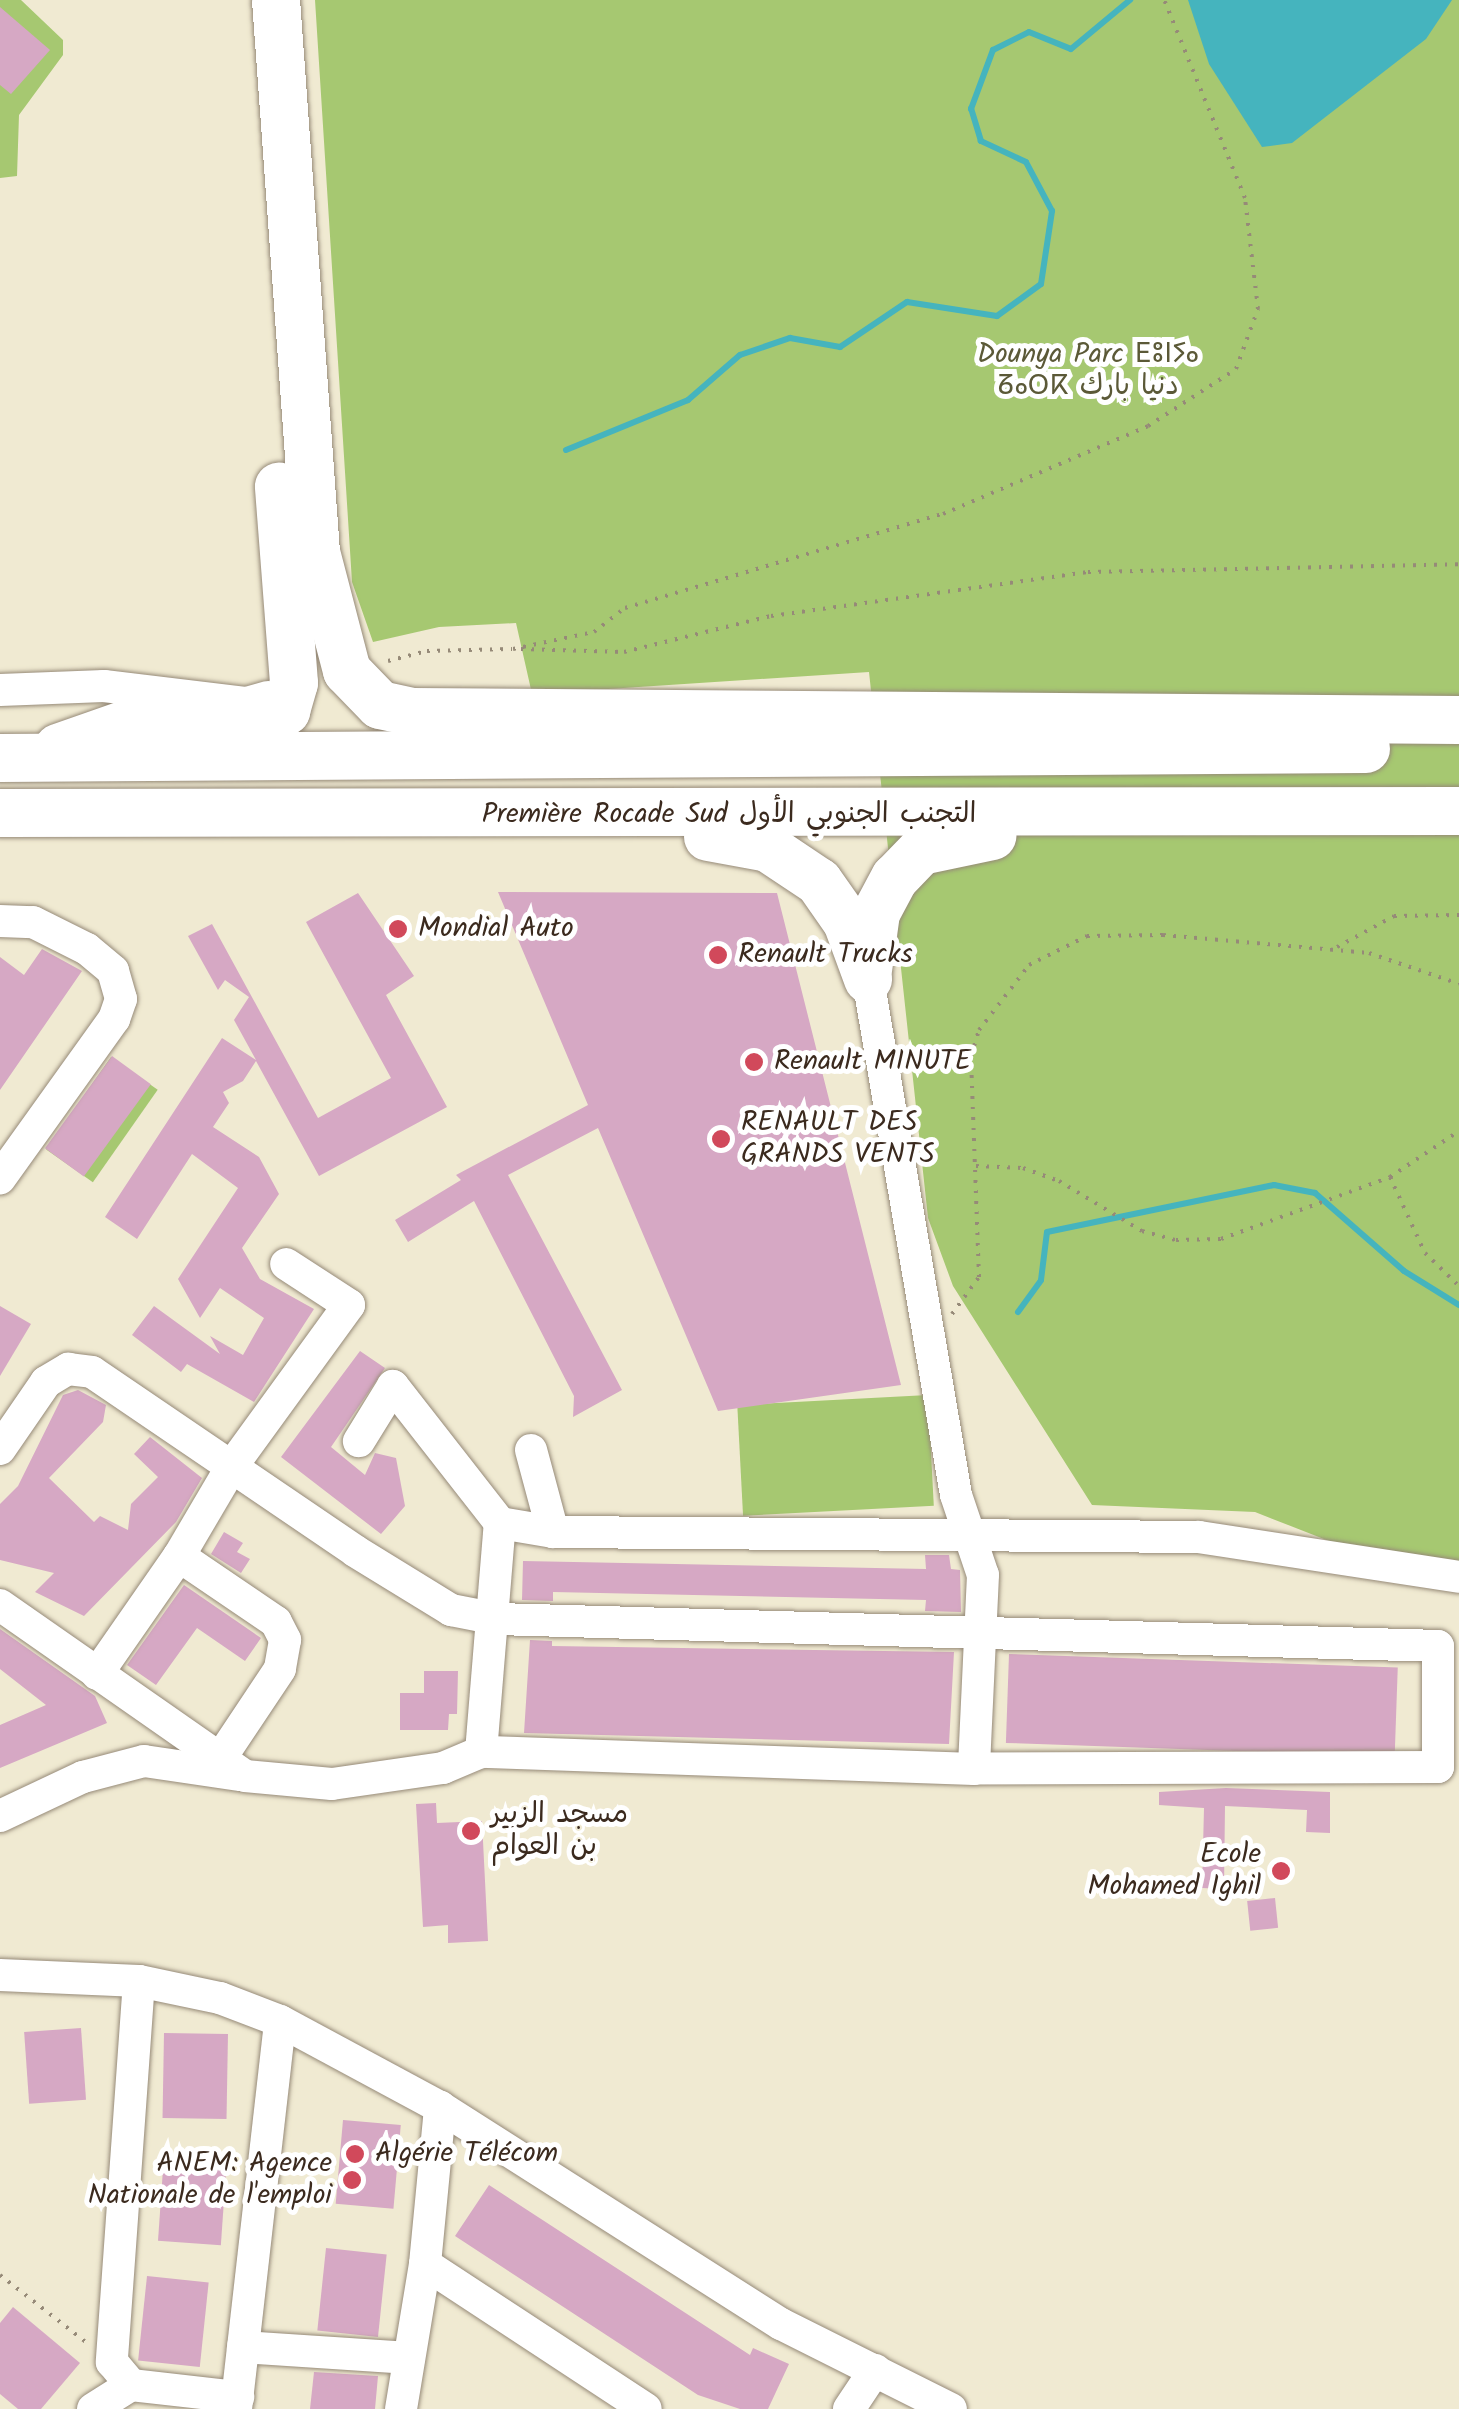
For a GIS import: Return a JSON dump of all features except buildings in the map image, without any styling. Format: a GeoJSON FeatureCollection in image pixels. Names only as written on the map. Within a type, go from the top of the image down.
{"type":"FeatureCollection","features":[{"type":"Feature","properties":{"kind":"highway"},"geometry":{"type":"LineString","coordinates":[[247,0],[316,552],[346,671],[380,704],[412,712],[1459,720]]}},
{"type":"Feature","properties":{"kind":"highway"},"geometry":{"type":"LineString","coordinates":[[18,759],[129,723],[270,722],[291,702],[276,0]]}},
{"type":"Feature","properties":{"kind":"highway"},"geometry":{"type":"LineString","coordinates":[[18,759],[1459,749]]}},
{"type":"Feature","properties":{"kind":"highway","name":"Première Rocade Sud التجنب الجنوبي الأول"},"geometry":{"type":"LineString","coordinates":[[0,813],[1459,814]]}},
{"type":"Feature","properties":{"kind":"highway"},"geometry":{"type":"LineString","coordinates":[[868,979],[876,914],[895,878],[921,851],[950,841],[1459,814]]}},
{"type":"Feature","properties":{"kind":"highway"},"geometry":{"type":"LineString","coordinates":[[197,815],[714,838],[768,848],[818,882],[847,922],[868,979]]}},
{"type":"Feature","properties":{"kind":"street"},"geometry":{"type":"LineString","coordinates":[[0,690],[104,686],[246,703],[273,694],[293,668]]}},
{"type":"Feature","properties":{"kind":"street"},"geometry":{"type":"LineString","coordinates":[[0,921],[52,929],[106,963],[121,989],[114,1018],[0,1178]]}},
{"type":"Feature","properties":{"kind":"street"},"geometry":{"type":"LineString","coordinates":[[868,979],[964,1534],[983,1575],[974,1770]]}},
{"type":"Feature","properties":{"kind":"street"},"geometry":{"type":"LineString","coordinates":[[96,1674],[179,1556],[232,1466],[349,1304],[286,1264]]}},
{"type":"Feature","properties":{"kind":"street"},"geometry":{"type":"LineString","coordinates":[[0,1449],[46,1382],[80,1368],[451,1610],[496,1620],[982,1637],[1438,1646],[1438,1767],[974,1770],[480,1752],[442,1768],[332,1784],[232,1768],[144,1761],[83,1778],[0,1816]]}},
{"type":"Feature","properties":{"kind":"street"},"geometry":{"type":"LineString","coordinates":[[359,1441],[393,1386],[500,1523],[496,1620],[480,1752]]}},
{"type":"Feature","properties":{"kind":"street"},"geometry":{"type":"LineString","coordinates":[[530,1450],[553,1532]]}},
{"type":"Feature","properties":{"kind":"street"},"geometry":{"type":"LineString","coordinates":[[500,1523],[553,1532],[1199,1537],[1459,1577]]}},
{"type":"Feature","properties":{"kind":"street"},"geometry":{"type":"LineString","coordinates":[[179,1556],[276,1622],[286,1640],[280,1669],[232,1768]]}},
{"type":"Feature","properties":{"kind":"street"},"geometry":{"type":"LineString","coordinates":[[0,1606],[232,1768]]}},
{"type":"Feature","properties":{"kind":"street"},"geometry":{"type":"LineString","coordinates":[[0,1975],[139,1981],[220,1998],[280,2020],[440,2107],[781,2324],[951,2409]]}},
{"type":"Feature","properties":{"kind":"street"},"geometry":{"type":"LineString","coordinates":[[93,2409],[122,2374],[139,1981]]}},
{"type":"Feature","properties":{"kind":"street"},"geometry":{"type":"LineString","coordinates":[[122,2374],[237,2403],[280,2020]]}},
{"type":"Feature","properties":{"kind":"street"},"geometry":{"type":"LineString","coordinates":[[401,2409],[426,2264],[440,2107]]}},
{"type":"Feature","properties":{"kind":"street"},"geometry":{"type":"LineString","coordinates":[[426,2264],[646,2409]]}},
{"type":"Feature","properties":{"kind":"street"},"geometry":{"type":"LineString","coordinates":[[243,2347],[408,2358]]}},
{"type":"Feature","properties":{"kind":"street"},"geometry":{"type":"LineString","coordinates":[[849,2409],[875,2370]]}},
{"type":"Feature","properties":{"kind":"path"},"geometry":{"type":"LineString","coordinates":[[512,649],[594,632],[625,608],[716,586],[979,500],[1148,426],[1236,370],[1258,309],[1252,234],[1222,136],[1164,0]]}},
{"type":"Feature","properties":{"kind":"path"},"geometry":{"type":"LineString","coordinates":[[346,671],[427,652],[624,652],[771,616],[1088,572],[1459,564]]}},
{"type":"Feature","properties":{"kind":"path"},"geometry":{"type":"LineString","coordinates":[[1336,948],[1394,916],[1459,915]]}},
{"type":"Feature","properties":{"kind":"path"},"geometry":{"type":"LineString","coordinates":[[925,1324],[958,1310],[979,1276],[971,1056],[979,1030],[1029,965],[1087,936],[1164,935],[1336,948],[1459,984]]}},
{"type":"Feature","properties":{"kind":"path"},"geometry":{"type":"LineString","coordinates":[[974,1166],[1023,1168],[1142,1231],[1176,1240],[1221,1239],[1390,1176],[1459,1131]]}},
{"type":"Feature","properties":{"kind":"path"},"geometry":{"type":"LineString","coordinates":[[1390,1176],[1424,1253],[1459,1286]]}},
{"type":"Feature","properties":{"kind":"path"},"geometry":{"type":"LineString","coordinates":[[0,2276],[122,2374]]}},
{"type":"Feature","properties":{"kind":"green space"},"geometry":{"type":"Polygon","coordinates":[[[0,0],[21,0],[63,40],[63,55],[19,115],[17,176],[0,178],[0,0]]]}},
{"type":"Feature","properties":{"kind":"green space","name":"Dounya Parc ⴹⵓⵏⵢⴰ ⵒⴰⵔⴽ دنيا بارك"},"geometry":{"type":"Polygon","coordinates":[[[315,0],[1459,0],[1459,1592],[1255,1512],[1092,1505],[953,1286],[928,1218],[869,672],[532,694],[516,623],[439,627],[373,642],[352,582],[315,0]]]}},
{"type":"Feature","properties":{"kind":"green space"},"geometry":{"type":"Polygon","coordinates":[[[111,1057],[158,1090],[93,1182],[46,1150],[111,1057]]]}},
{"type":"Feature","properties":{"kind":"green space"},"geometry":{"type":"Polygon","coordinates":[[[928,1395],[934,1506],[743,1516],[737,1405],[928,1395]]]}},
{"type":"Feature","properties":{"kind":"water"},"geometry":{"type":"Polygon","coordinates":[[[1188,0],[1452,0],[1426,39],[1292,143],[1262,147],[1209,64],[1188,0]]]}},
{"type":"Feature","properties":{"kind":"waterway"},"geometry":{"type":"LineString","coordinates":[[566,450],[688,400],[740,355],[790,338],[840,347],[907,302],[997,316],[1041,284],[1052,211],[1026,162],[981,141],[971,109],[993,50],[1029,32],[1071,49],[1130,0]]}},
{"type":"Feature","properties":{"kind":"waterway"},"geometry":{"type":"LineString","coordinates":[[1018,1312],[1041,1280],[1047,1232],[1274,1185],[1315,1193],[1404,1271],[1459,1305]]}},
{"type":"Feature","properties":{"kind":"place","name":"Mondial Auto"},"geometry":{"type":"Point","coordinates":[398,929]}},
{"type":"Feature","properties":{"kind":"place","name":"Renault Trucks"},"geometry":{"type":"Point","coordinates":[718,955]}},
{"type":"Feature","properties":{"kind":"place","name":"Renault MINUTE"},"geometry":{"type":"Point","coordinates":[754,1062]}},
{"type":"Feature","properties":{"kind":"place","name":"RENAULT DES GRANDS VENTS"},"geometry":{"type":"Point","coordinates":[721,1139]}},
{"type":"Feature","properties":{"kind":"place","name":"مسجد الزبير بن العوام"},"geometry":{"type":"Point","coordinates":[471,1831]}},
{"type":"Feature","properties":{"kind":"place","name":"Ecole Mohamed Ighil"},"geometry":{"type":"Point","coordinates":[1281,1871]}},
{"type":"Feature","properties":{"kind":"place","name":"Algérie Télécom"},"geometry":{"type":"Point","coordinates":[355,2154]}},
{"type":"Feature","properties":{"kind":"place","name":"ANEM: Agence Nationale de l'emploi"},"geometry":{"type":"Point","coordinates":[352,2180]}}]}
